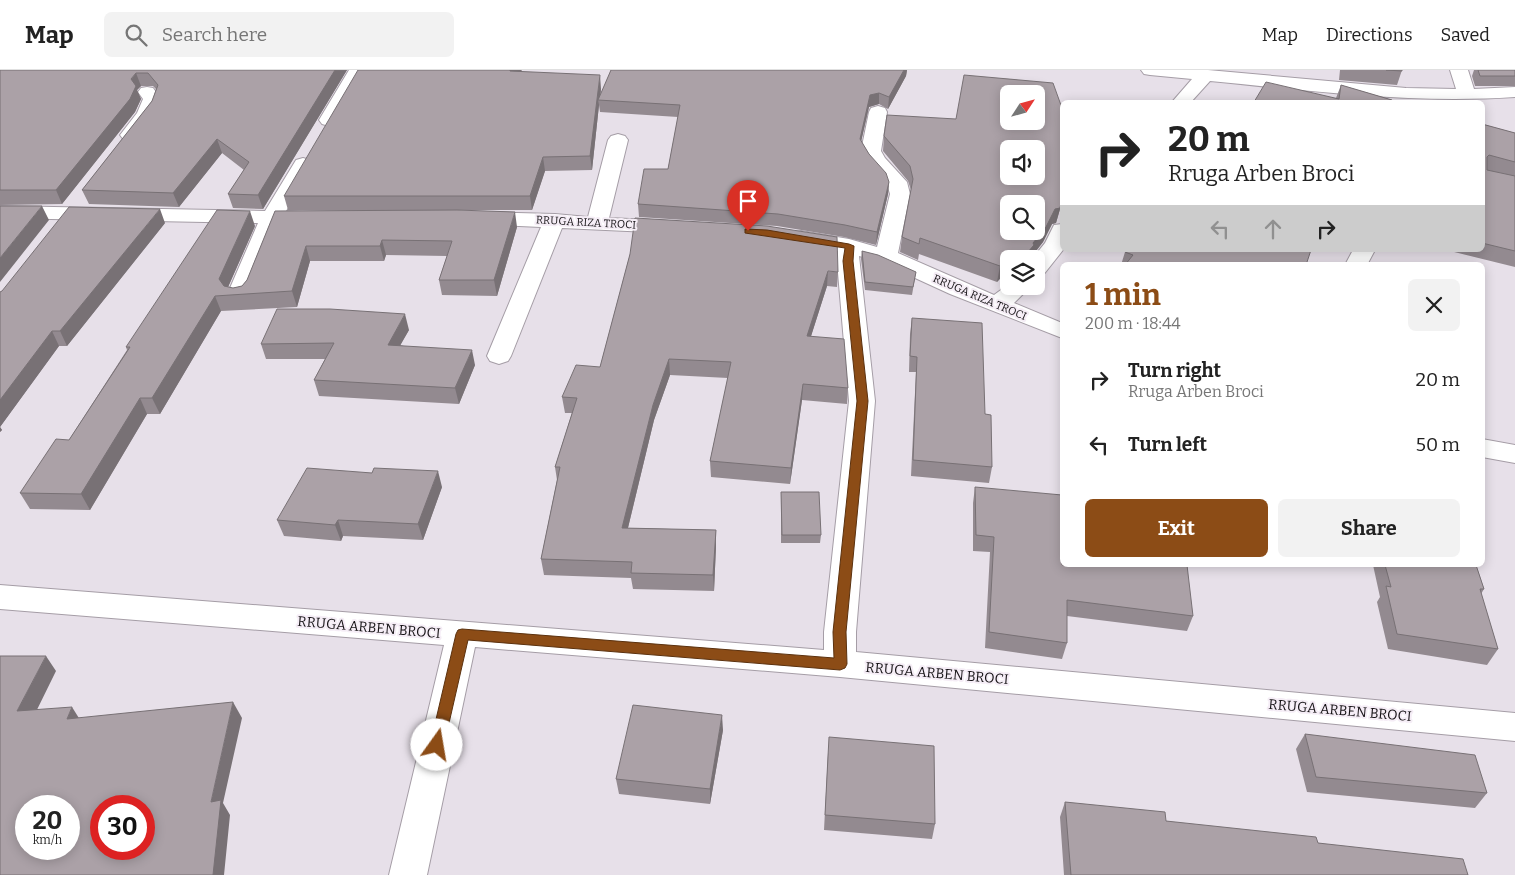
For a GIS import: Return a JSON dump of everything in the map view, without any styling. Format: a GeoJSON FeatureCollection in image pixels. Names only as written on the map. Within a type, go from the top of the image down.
{"type":"FeatureCollection","features":[{"type":"Feature","properties":{"kind":"street"},"geometry":{"type":"LineString","coordinates":[[239,295],[271,218],[358,70]]}},
{"type":"Feature","properties":{"kind":"street"},"geometry":{"type":"LineString","coordinates":[[1150,70],[1436,99],[1515,92]]}},
{"type":"Feature","properties":{"kind":"street"},"geometry":{"type":"LineString","coordinates":[[1459,70],[1467,95]]}},
{"type":"Feature","properties":{"kind":"street"},"geometry":{"type":"LineString","coordinates":[[1183,100],[1206,75]]}},
{"type":"Feature","properties":{"kind":"street"},"geometry":{"type":"LineString","coordinates":[[116,153],[146,114],[152,99],[148,92]]}},
{"type":"Feature","properties":{"kind":"street"},"geometry":{"type":"LineString","coordinates":[[878,112],[872,152],[876,161],[897,182],[900,194],[886,256]]}},
{"type":"Feature","properties":{"kind":"street"},"geometry":{"type":"LineString","coordinates":[[597,222],[618,140]]}},
{"type":"Feature","properties":{"kind":"street"},"geometry":{"type":"LineString","coordinates":[[52,234],[75,204]]}},
{"type":"Feature","properties":{"kind":"street"},"geometry":{"type":"LineString","coordinates":[[0,212],[75,204],[271,218],[331,218]]}},
{"type":"Feature","properties":{"kind":"street","name":"RRUGA RIZA TROCI"},"geometry":{"type":"LineString","coordinates":[[460,217],[597,222],[691,228]]}},
{"type":"Feature","properties":{"kind":"street"},"geometry":{"type":"LineString","coordinates":[[499,356],[555,220]]}},
{"type":"Feature","properties":{"kind":"street"},"geometry":{"type":"LineString","coordinates":[[1045,258],[1055,245],[1060,234]]}},
{"type":"Feature","properties":{"kind":"street","name":"RRUGA RIZA TROCI"},"geometry":{"type":"LineString","coordinates":[[785,236],[849,246],[886,256],[997,305],[1060,330]]}},
{"type":"Feature","properties":{"kind":"street"},"geometry":{"type":"LineString","coordinates":[[840,664],[840,632],[862,401],[848,261],[849,246]]}},
{"type":"Feature","properties":{"kind":"street"},"geometry":{"type":"LineString","coordinates":[[997,305],[1009,295]]}},
{"type":"Feature","properties":{"kind":"street"},"geometry":{"type":"LineString","coordinates":[[1485,449],[1515,454]]}},
{"type":"Feature","properties":{"kind":"street","name":"RRUGA ARBEN BROCI"},"geometry":{"type":"LineString","coordinates":[[0,597],[840,664],[1515,727]]}},
{"type":"Feature","properties":{"kind":"street"},"geometry":{"type":"LineString","coordinates":[[408,875],[462,634]]}},
{"type":"Feature","properties":{"kind":"building"},"geometry":{"type":"Polygon","coordinates":[[[0,70],[335,70],[258,195],[228,194],[249,162],[217,139],[173,193],[82,190],[152,101],[158,85],[148,73],[136,73],[131,79],[136,86],[130,99],[56,190],[0,190],[0,70]]]}},
{"type":"Feature","properties":{"kind":"building"},"geometry":{"type":"Polygon","coordinates":[[[358,70],[510,70],[600,75],[590,156],[543,157],[530,196],[284,196],[358,70]]]}},
{"type":"Feature","properties":{"kind":"building"},"geometry":{"type":"Polygon","coordinates":[[[611,70],[904,70],[889,97],[879,93],[870,95],[860,139],[869,154],[886,173],[889,182],[877,232],[778,214],[638,204],[644,169],[668,169],[680,105],[598,100],[611,70]]]}},
{"type":"Feature","properties":{"kind":"building"},"geometry":{"type":"Polygon","coordinates":[[[1478,70],[1515,70],[1515,76],[1480,76],[1478,70]]]}},
{"type":"Feature","properties":{"kind":"building"},"geometry":{"type":"Polygon","coordinates":[[[964,75],[1053,83],[1060,102],[1060,208],[1055,209],[1045,228],[1045,195],[1000,195],[1000,240],[1035,240],[1030,250],[1000,250],[1000,266],[920,238],[919,244],[902,237],[913,179],[910,166],[884,136],[887,115],[956,119],[964,75]]]}},
{"type":"Feature","properties":{"kind":"building"},"geometry":{"type":"Polygon","coordinates":[[[1266,82],[1339,99],[1341,85],[1392,100],[1255,100],[1266,82]]]}},
{"type":"Feature","properties":{"kind":"building"},"geometry":{"type":"Polygon","coordinates":[[[1485,125],[1515,133],[1515,162],[1489,155],[1487,157],[1487,170],[1515,176],[1515,251],[1485,244],[1485,125]]]}},
{"type":"Feature","properties":{"kind":"building"},"geometry":{"type":"Polygon","coordinates":[[[0,206],[42,206],[0,258],[0,206]]]}},
{"type":"Feature","properties":{"kind":"building"},"geometry":{"type":"Polygon","coordinates":[[[69,207],[160,209],[60,331],[52,331],[0,400],[0,292],[69,207]]]}},
{"type":"Feature","properties":{"kind":"building"},"geometry":{"type":"Polygon","coordinates":[[[217,210],[250,211],[219,279],[224,286],[233,288],[242,286],[247,280],[275,211],[457,210],[515,212],[494,280],[439,280],[452,241],[382,240],[380,246],[306,246],[292,291],[215,296],[152,398],[140,398],[81,494],[20,493],[56,439],[69,440],[130,347],[126,347],[217,210]]]}},
{"type":"Feature","properties":{"kind":"building"},"geometry":{"type":"Polygon","coordinates":[[[635,218],[767,226],[837,237],[838,272],[828,271],[807,336],[844,339],[848,388],[803,384],[791,468],[710,461],[731,362],[669,359],[653,405],[622,528],[716,530],[713,575],[631,573],[632,562],[541,559],[560,467],[555,467],[577,398],[562,397],[576,365],[600,367],[630,254],[635,218]]]}},
{"type":"Feature","properties":{"kind":"building"},"geometry":{"type":"Polygon","coordinates":[[[862,251],[878,255],[916,272],[913,287],[865,282],[862,251]]]}},
{"type":"Feature","properties":{"kind":"building"},"geometry":{"type":"Polygon","coordinates":[[[1125,252],[1310,252],[1307,262],[1127,262],[1133,255],[1125,252]]]}},
{"type":"Feature","properties":{"kind":"building"},"geometry":{"type":"Polygon","coordinates":[[[277,309],[330,309],[405,314],[388,345],[472,350],[455,388],[314,380],[334,343],[261,344],[277,309]]]}},
{"type":"Feature","properties":{"kind":"building"},"geometry":{"type":"Polygon","coordinates":[[[912,318],[982,323],[985,414],[991,415],[992,467],[913,460],[917,357],[910,356],[912,318]]]}},
{"type":"Feature","properties":{"kind":"building"},"geometry":{"type":"Polygon","coordinates":[[[307,468],[372,473],[374,468],[438,471],[418,524],[338,520],[335,525],[277,520],[307,468]]]}},
{"type":"Feature","properties":{"kind":"building"},"geometry":{"type":"Polygon","coordinates":[[[975,487],[1060,495],[1060,567],[1187,567],[1193,616],[1067,600],[1067,643],[989,632],[994,537],[976,535],[975,487]]]}},
{"type":"Feature","properties":{"kind":"building"},"geometry":{"type":"Polygon","coordinates":[[[781,492],[819,492],[821,535],[782,535],[781,492]]]}},
{"type":"Feature","properties":{"kind":"building"},"geometry":{"type":"Polygon","coordinates":[[[1386,567],[1477,567],[1484,589],[1480,589],[1498,649],[1397,634],[1386,586],[1391,587],[1386,567]]]}},
{"type":"Feature","properties":{"kind":"building"},"geometry":{"type":"Polygon","coordinates":[[[0,656],[46,656],[17,711],[72,707],[67,719],[233,702],[211,802],[221,800],[213,875],[0,875],[0,656]]]}},
{"type":"Feature","properties":{"kind":"building"},"geometry":{"type":"Polygon","coordinates":[[[633,705],[722,715],[710,789],[616,779],[633,705]]]}},
{"type":"Feature","properties":{"kind":"building"},"geometry":{"type":"Polygon","coordinates":[[[1305,734],[1475,755],[1487,793],[1316,777],[1305,734]]]}},
{"type":"Feature","properties":{"kind":"building"},"geometry":{"type":"Polygon","coordinates":[[[829,737],[934,746],[935,824],[825,815],[829,737]]]}},
{"type":"Feature","properties":{"kind":"building"},"geometry":{"type":"Polygon","coordinates":[[[1065,802],[1165,812],[1166,821],[1316,837],[1318,843],[1463,859],[1468,875],[1071,875],[1065,802]]]}},
{"type":"Feature","properties":{"kind":"route"},"geometry":{"type":"LineString","coordinates":[[437,745],[462,634],[840,664],[840,632],[862,401],[848,261],[849,246],[767,232],[748,231]]}}]}
